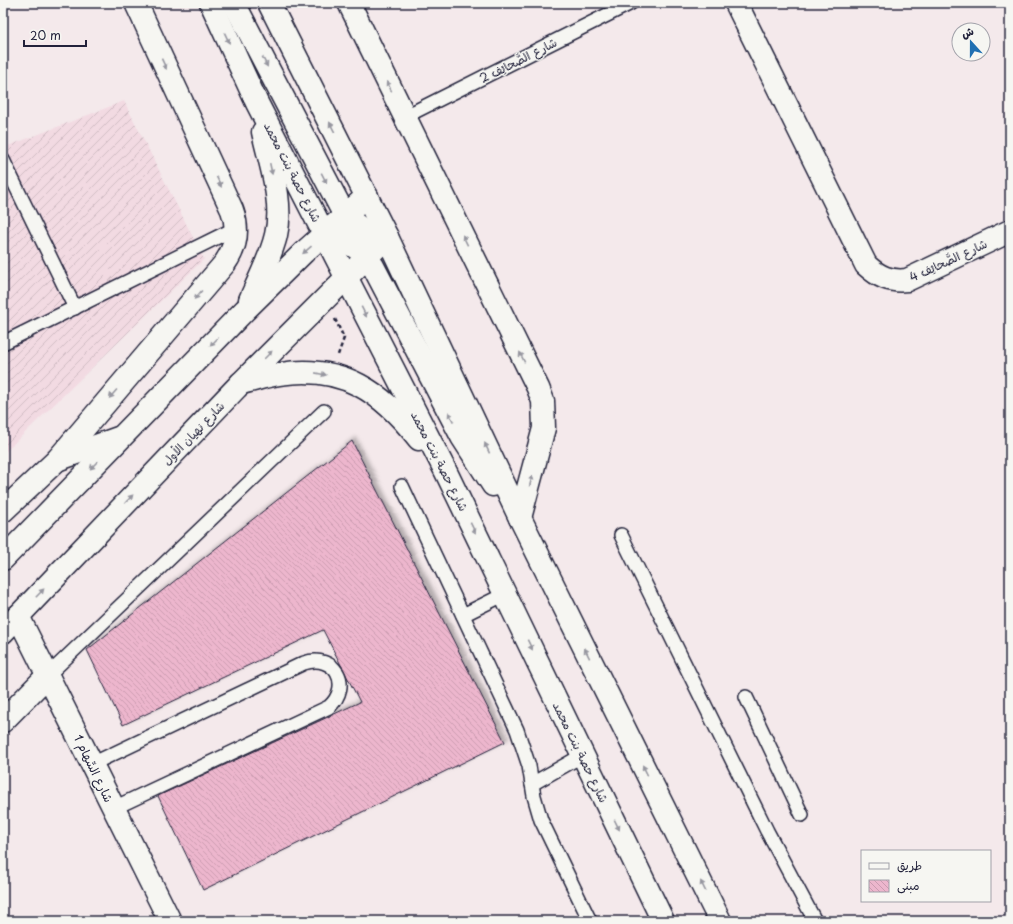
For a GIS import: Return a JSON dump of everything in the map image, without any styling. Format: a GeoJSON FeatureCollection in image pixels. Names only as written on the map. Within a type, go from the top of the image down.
{"type":"FeatureCollection","features":[{"type":"Feature","properties":{"kind":"street"},"geometry":{"type":"LineString","coordinates":[[3,511],[13,494],[57,460],[225,263],[235,245],[236,228],[232,210],[136,3]]}},
{"type":"Feature","properties":{"kind":"street","name":"شارع حصة بنت محمد"},"geometry":{"type":"LineString","coordinates":[[211,3],[257,103],[445,470],[663,921]]}},
{"type":"Feature","properties":{"kind":"street"},"geometry":{"type":"LineString","coordinates":[[234,3],[345,216],[364,231],[388,237]]}},
{"type":"Feature","properties":{"kind":"street"},"geometry":{"type":"LineString","coordinates":[[269,3],[388,237],[520,518],[720,921]]}},
{"type":"Feature","properties":{"kind":"street"},"geometry":{"type":"LineString","coordinates":[[348,3],[534,381],[542,401],[544,428],[520,518]]}},
{"type":"Feature","properties":{"kind":"street","name":"شارع الصَّحائِف 4"},"geometry":{"type":"LineString","coordinates":[[736,3],[866,264],[874,273],[884,278],[896,281],[907,280],[1010,231]]}},
{"type":"Feature","properties":{"kind":"street"},"geometry":{"type":"LineString","coordinates":[[245,310],[272,250],[277,234],[279,217],[278,201],[257,103]]}},
{"type":"Feature","properties":{"kind":"street"},"geometry":{"type":"LineString","coordinates":[[3,558],[245,310],[304,252],[325,235],[367,196]]}},
{"type":"Feature","properties":{"kind":"street"},"geometry":{"type":"LineString","coordinates":[[325,235],[348,242],[367,257],[462,438],[487,478],[520,518]]}},
{"type":"Feature","properties":{"kind":"street","name":"شارع نهيان الأول"},"geometry":{"type":"LineString","coordinates":[[10,624],[241,383],[388,237]]}},
{"type":"Feature","properties":{"kind":"street"},"geometry":{"type":"LineString","coordinates":[[241,383],[281,374],[316,372],[350,380],[381,397],[405,421],[445,470]]}},
{"type":"Feature","properties":{"kind":"street"},"geometry":{"type":"LineString","coordinates":[[57,460],[123,436]]}},
{"type":"Feature","properties":{"kind":"street","name":"شارع السِّهام 1"},"geometry":{"type":"LineString","coordinates":[[10,624],[48,675],[170,921]]}},
{"type":"Feature","properties":{"kind":"street"},"geometry":{"type":"LineString","coordinates":[[3,721],[48,675]]}},
{"type":"Feature","properties":{"kind":"lane","name":"شارع الصَّحائِف 2"},"geometry":{"type":"LineString","coordinates":[[404,117],[631,3]]}},
{"type":"Feature","properties":{"kind":"lane"},"geometry":{"type":"LineString","coordinates":[[3,160],[75,308]]}},
{"type":"Feature","properties":{"kind":"lane"},"geometry":{"type":"LineString","coordinates":[[3,343],[236,228]]}},
{"type":"Feature","properties":{"kind":"lane"},"geometry":{"type":"LineString","coordinates":[[48,675],[324,411]]}},
{"type":"Feature","properties":{"kind":"lane"},"geometry":{"type":"LineString","coordinates":[[402,486],[517,730],[529,766],[537,808],[546,832],[590,921]]}},
{"type":"Feature","properties":{"kind":"lane"},"geometry":{"type":"LineString","coordinates":[[621,535],[767,831],[815,921]]}},
{"type":"Feature","properties":{"kind":"lane"},"geometry":{"type":"LineString","coordinates":[[463,615],[505,594]]}},
{"type":"Feature","properties":{"kind":"lane"},"geometry":{"type":"LineString","coordinates":[[92,764],[304,663],[316,661],[327,663],[338,674],[341,688],[339,696],[329,707],[114,808]]}},
{"type":"Feature","properties":{"kind":"lane"},"geometry":{"type":"LineString","coordinates":[[746,697],[802,815]]}},
{"type":"Feature","properties":{"kind":"lane"},"geometry":{"type":"LineString","coordinates":[[532,784],[583,755]]}},
{"type":"Feature","properties":{"kind":"shaded area"},"geometry":{"type":"Polygon","coordinates":[[[124,101],[204,259],[3,454],[3,148],[124,101]]]}},
{"type":"Feature","properties":{"kind":"building"},"geometry":{"type":"Polygon","coordinates":[[[352,441],[505,742],[203,890],[158,796],[360,702],[323,630],[123,725],[87,650],[352,441]]]}}]}
